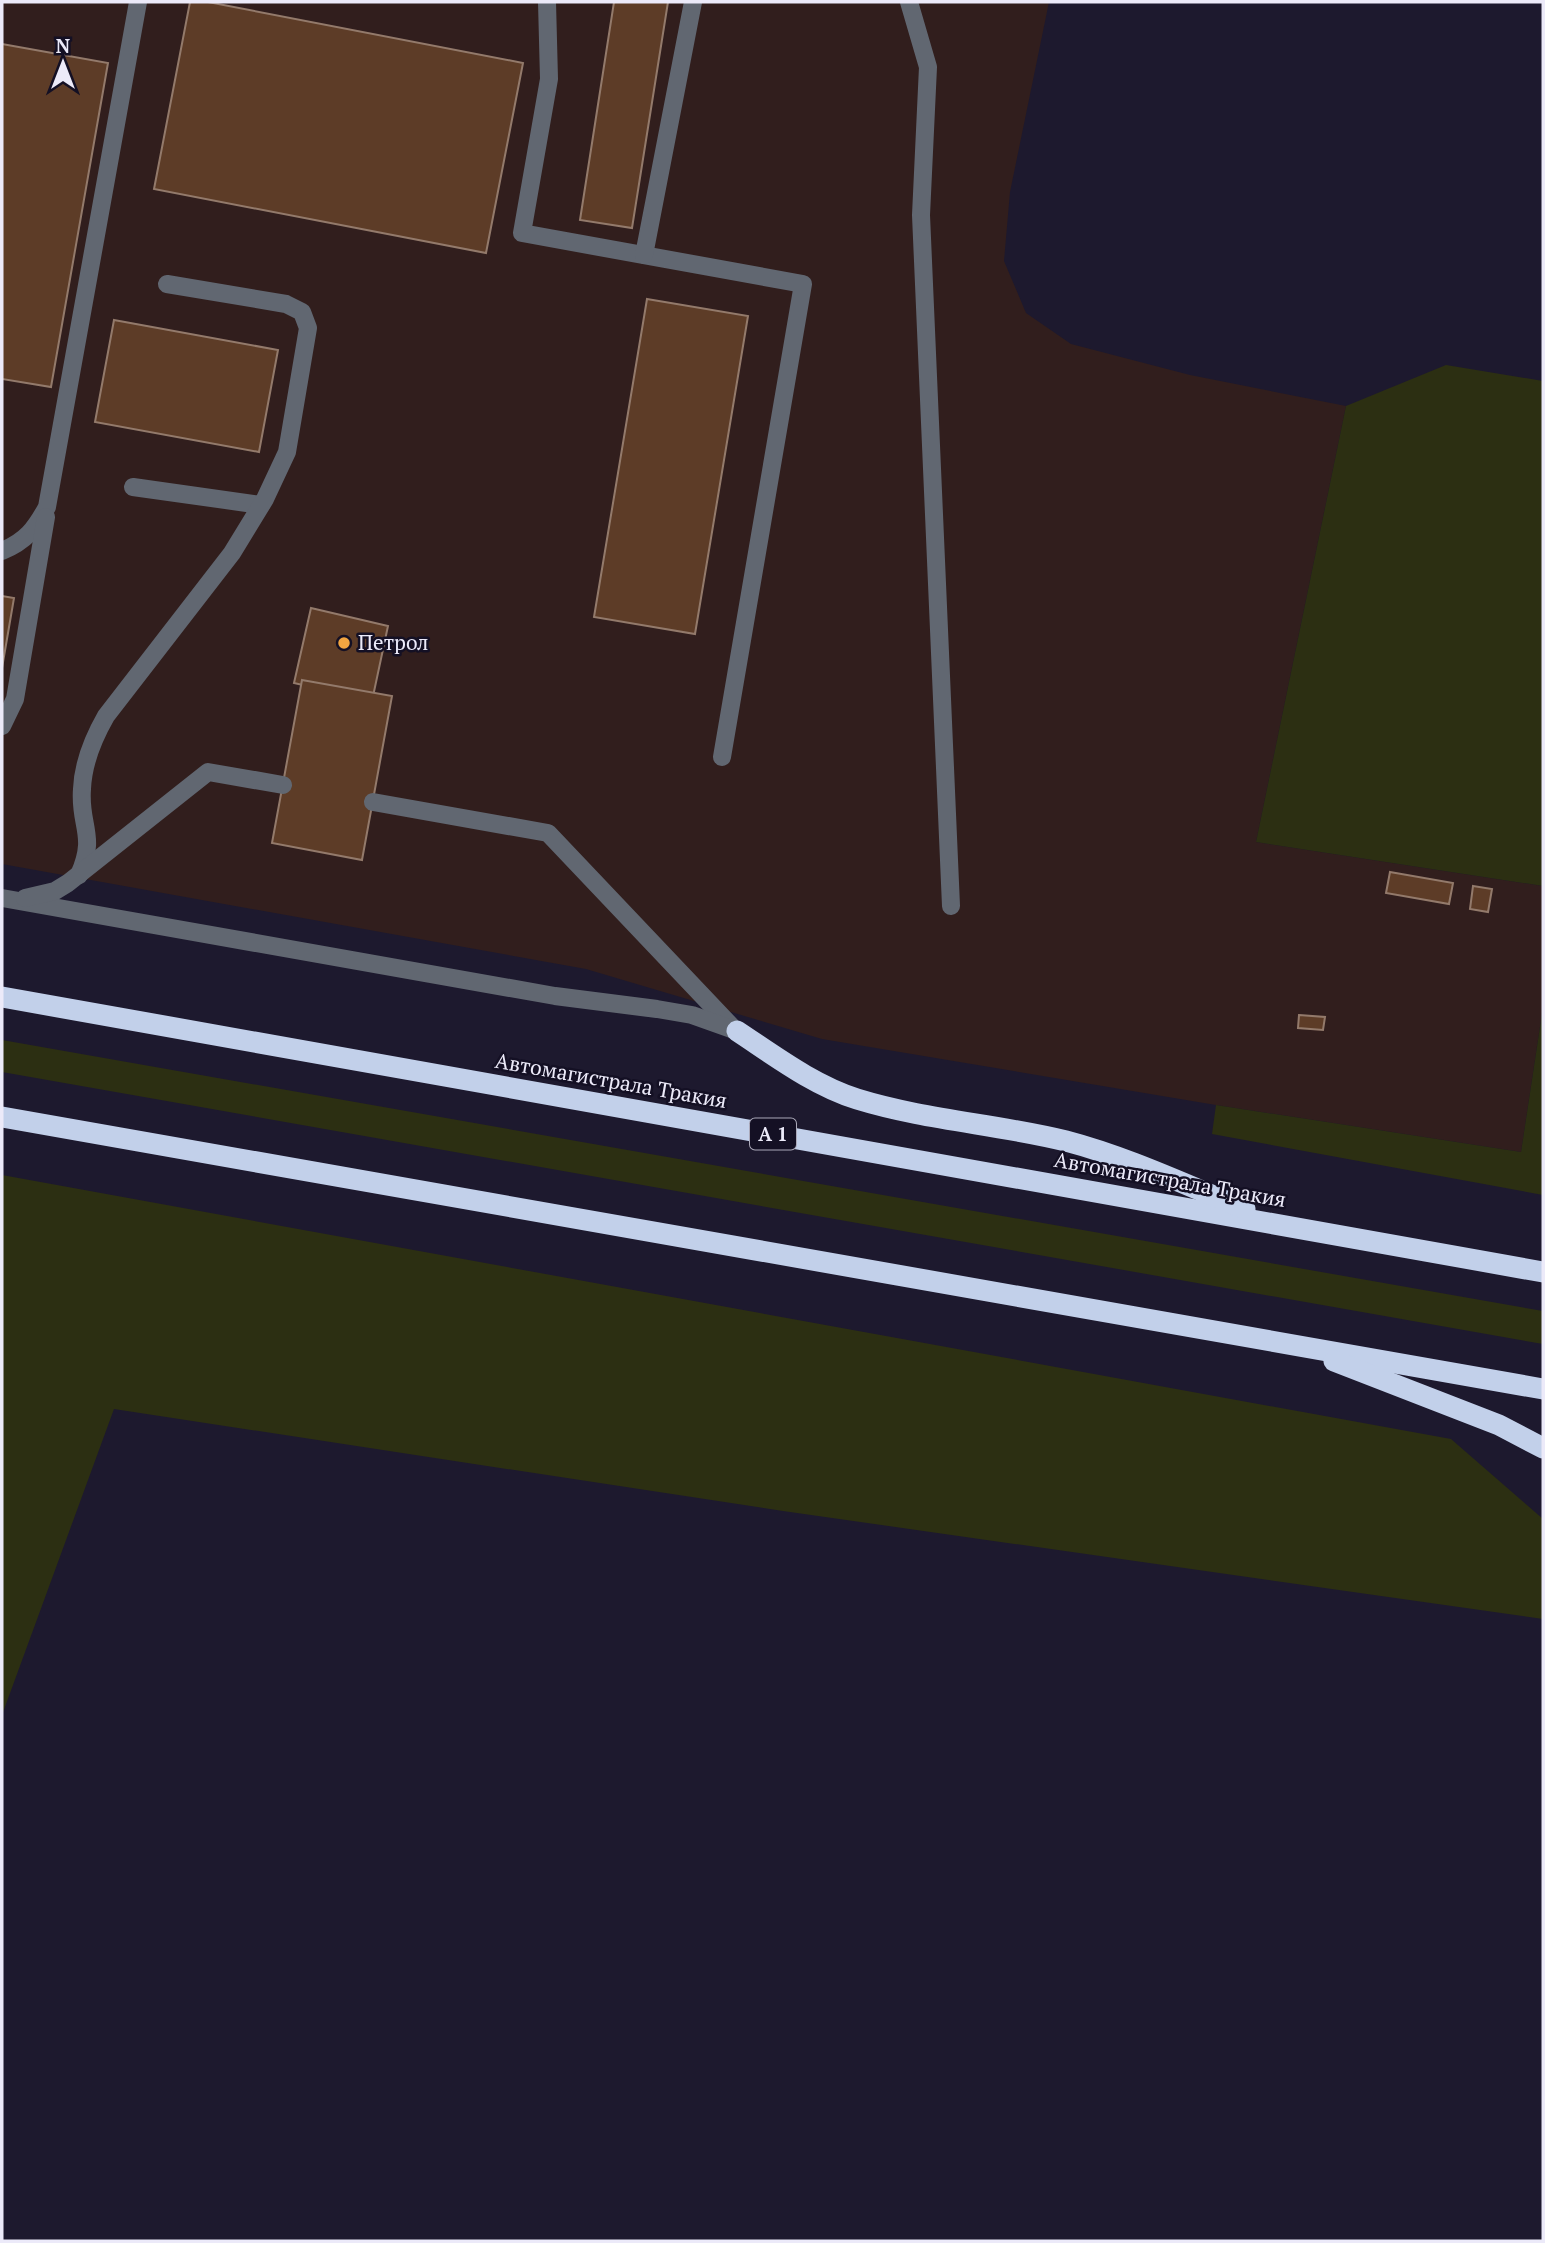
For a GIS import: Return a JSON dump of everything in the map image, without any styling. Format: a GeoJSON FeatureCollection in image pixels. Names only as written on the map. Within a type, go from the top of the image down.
{"type":"FeatureCollection","features":[{"type":"Feature","properties":{"kind":"highway","name":"Автомагистрала Тракия"},"geometry":{"type":"LineString","coordinates":[[2,998],[1543,1272]]}},
{"type":"Feature","properties":{"kind":"highway"},"geometry":{"type":"LineString","coordinates":[[737,1031],[818,1083],[856,1099],[899,1110],[1066,1142],[1117,1157],[1286,1225]]}},
{"type":"Feature","properties":{"kind":"highway"},"geometry":{"type":"LineString","coordinates":[[2,1117],[1543,1389]]}},
{"type":"Feature","properties":{"kind":"highway"},"geometry":{"type":"LineString","coordinates":[[1290,1344],[1499,1424],[1543,1448]]}},
{"type":"Feature","properties":{"kind":"lane"},"geometry":{"type":"LineString","coordinates":[[2,726],[15,699],[138,2]]}},
{"type":"Feature","properties":{"kind":"lane"},"geometry":{"type":"LineString","coordinates":[[547,2],[549,79],[522,233],[803,284],[722,757]]}},
{"type":"Feature","properties":{"kind":"lane"},"geometry":{"type":"LineString","coordinates":[[644,255],[693,2]]}},
{"type":"Feature","properties":{"kind":"lane"},"geometry":{"type":"LineString","coordinates":[[909,2],[928,67],[921,215],[951,906]]}},
{"type":"Feature","properties":{"kind":"lane"},"geometry":{"type":"LineString","coordinates":[[79,875],[87,856],[89,838],[82,809],[82,787],[94,737],[106,716],[232,553],[261,505],[287,452],[308,328],[302,312],[286,304],[167,284]]}},
{"type":"Feature","properties":{"kind":"lane"},"geometry":{"type":"LineString","coordinates":[[133,487],[261,505]]}},
{"type":"Feature","properties":{"kind":"lane"},"geometry":{"type":"LineString","coordinates":[[2,551],[18,545],[36,528],[47,507]]}},
{"type":"Feature","properties":{"kind":"lane"},"geometry":{"type":"LineString","coordinates":[[5,898],[36,897],[55,891],[79,875],[208,772],[283,785]]}},
{"type":"Feature","properties":{"kind":"lane"},"geometry":{"type":"LineString","coordinates":[[373,802],[548,833],[737,1031]]}},
{"type":"Feature","properties":{"kind":"lane"},"geometry":{"type":"LineString","coordinates":[[5,898],[555,996],[692,1015],[737,1031]]}},
{"type":"Feature","properties":{"kind":"shaded area"},"geometry":{"type":"Polygon","coordinates":[[[2,2],[1049,2],[1010,192],[1004,261],[1026,313],[1071,344],[1190,375],[1346,406],[1256,842],[1543,886],[1543,1007],[1521,1152],[1216,1105],[822,1039],[586,969],[2,864],[2,2]]]}},
{"type":"Feature","properties":{"kind":"green space"},"geometry":{"type":"Polygon","coordinates":[[[1446,365],[1543,381],[1543,886],[1256,842],[1346,406],[1446,365]]]}},
{"type":"Feature","properties":{"kind":"green space"},"geometry":{"type":"Polygon","coordinates":[[[1543,1007],[1543,1195],[1212,1134],[1216,1105],[1521,1152],[1543,1007]]]}},
{"type":"Feature","properties":{"kind":"green space"},"geometry":{"type":"Polygon","coordinates":[[[2,1040],[1543,1311],[1543,1344],[2,1072],[2,1040]]]}},
{"type":"Feature","properties":{"kind":"green space"},"geometry":{"type":"Polygon","coordinates":[[[2,1175],[1451,1439],[1543,1519],[1543,1619],[783,1511],[114,1409],[2,1715],[2,1175]]]}},
{"type":"Feature","properties":{"kind":"building"},"geometry":{"type":"Polygon","coordinates":[[[190,2],[208,2],[523,63],[486,253],[154,189],[190,2]]]}},
{"type":"Feature","properties":{"kind":"building"},"geometry":{"type":"Polygon","coordinates":[[[614,2],[668,2],[632,228],[580,220],[614,2]]]}},
{"type":"Feature","properties":{"kind":"building"},"geometry":{"type":"Polygon","coordinates":[[[2,44],[108,63],[51,387],[2,379],[2,44]]]}},
{"type":"Feature","properties":{"kind":"building"},"geometry":{"type":"Polygon","coordinates":[[[647,299],[748,316],[695,634],[594,617],[647,299]]]}},
{"type":"Feature","properties":{"kind":"building"},"geometry":{"type":"Polygon","coordinates":[[[114,320],[278,350],[259,452],[95,422],[114,320]]]}},
{"type":"Feature","properties":{"kind":"building"},"geometry":{"type":"Polygon","coordinates":[[[2,596],[14,598],[2,668],[2,596]]]}},
{"type":"Feature","properties":{"kind":"building"},"geometry":{"type":"Polygon","coordinates":[[[311,608],[388,626],[372,701],[294,683],[311,608]]]}},
{"type":"Feature","properties":{"kind":"building"},"geometry":{"type":"Polygon","coordinates":[[[302,680],[392,696],[362,860],[272,843],[302,680]]]}},
{"type":"Feature","properties":{"kind":"building"},"geometry":{"type":"Polygon","coordinates":[[[1390,872],[1453,883],[1449,904],[1386,893],[1390,872]]]}},
{"type":"Feature","properties":{"kind":"building"},"geometry":{"type":"Polygon","coordinates":[[[1473,886],[1492,889],[1488,912],[1470,909],[1473,886]]]}},
{"type":"Feature","properties":{"kind":"building"},"geometry":{"type":"Polygon","coordinates":[[[1299,1015],[1325,1017],[1323,1030],[1298,1028],[1299,1015]]]}},
{"type":"Feature","properties":{"kind":"place","name":"Петрол"},"geometry":{"type":"Point","coordinates":[344,643]}}]}
